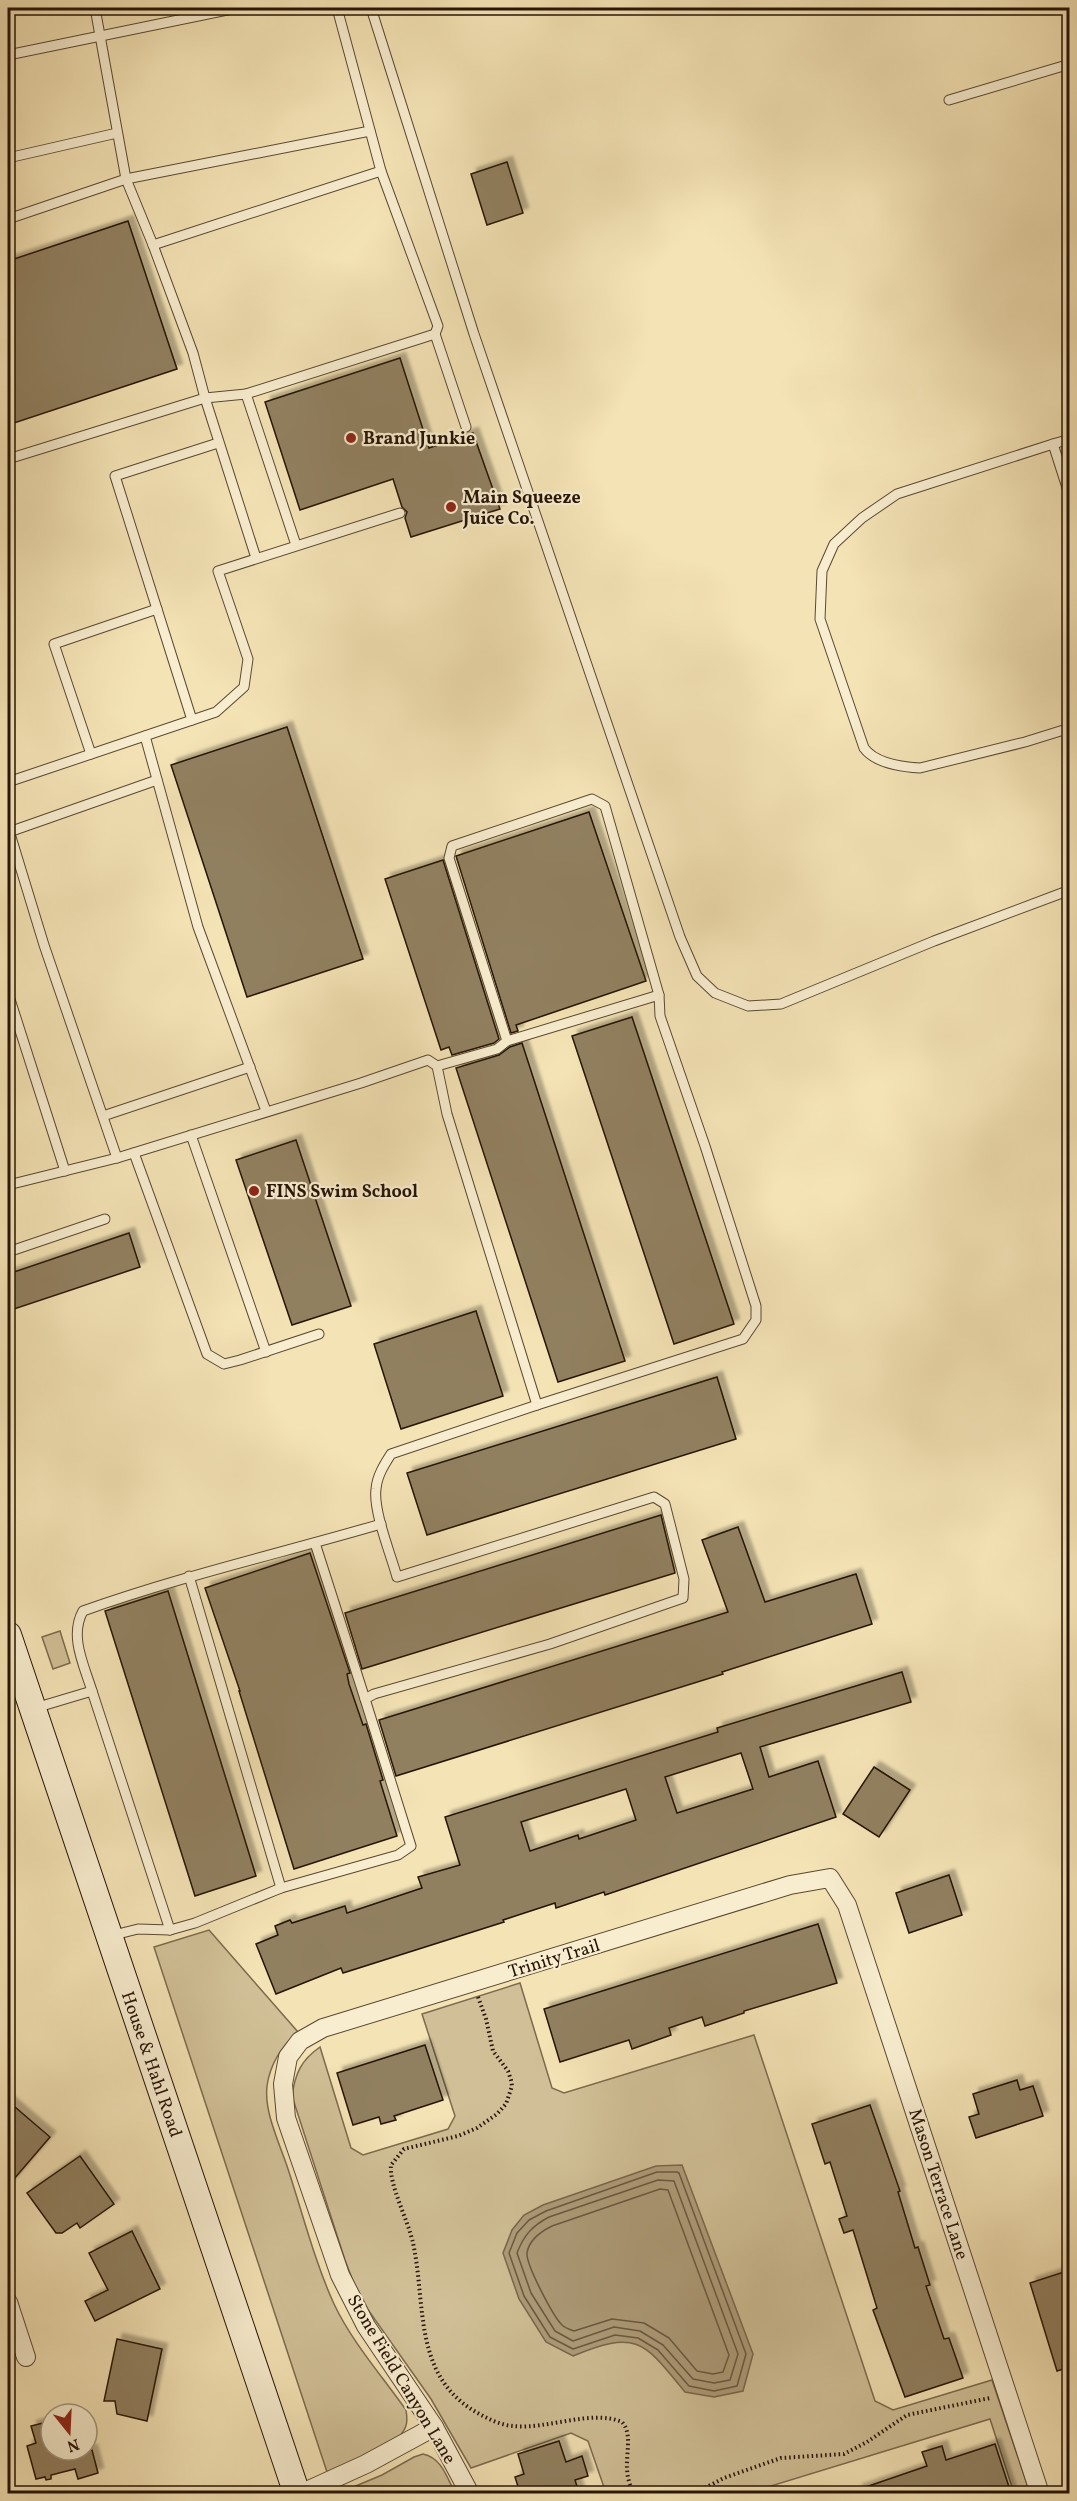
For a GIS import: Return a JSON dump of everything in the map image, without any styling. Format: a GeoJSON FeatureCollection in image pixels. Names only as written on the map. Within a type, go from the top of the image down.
{"type":"FeatureCollection","features":[{"type":"Feature","properties":{"kind":"street","name":"House & Hahl Road"},"geometry":{"type":"LineString","coordinates":[[8,1635],[298,2493],[366,2464],[434,2427]]}},
{"type":"Feature","properties":{"kind":"street","name":"Trinity Trail"},"geometry":{"type":"LineString","coordinates":[[288,2057],[300,2041],[323,2028],[790,1885],[830,1878]]}},
{"type":"Feature","properties":{"kind":"street","name":"Mason Terrace Lane"},"geometry":{"type":"LineString","coordinates":[[830,1878],[847,1905],[1040,2493]]}},
{"type":"Feature","properties":{"kind":"street","name":"Stone Field Canyon Lane"},"geometry":{"type":"LineString","coordinates":[[288,2057],[283,2084],[285,2118],[340,2275],[366,2326],[434,2427],[470,2493]]}},
{"type":"Feature","properties":{"kind":"street"},"geometry":{"type":"LineString","coordinates":[[8,2302],[26,2357]]}},
{"type":"Feature","properties":{"kind":"lane"},"geometry":{"type":"LineString","coordinates":[[95,8],[126,179],[193,353],[218,443],[256,558]]}},
{"type":"Feature","properties":{"kind":"lane"},"geometry":{"type":"LineString","coordinates":[[8,55],[237,8]]}},
{"type":"Feature","properties":{"kind":"lane"},"geometry":{"type":"LineString","coordinates":[[337,8],[381,171],[438,326],[435,334],[466,427]]}},
{"type":"Feature","properties":{"kind":"lane"},"geometry":{"type":"LineString","coordinates":[[371,8],[474,334],[680,937],[697,976],[715,993],[748,1006],[781,1004],[934,941],[1070,890]]}},
{"type":"Feature","properties":{"kind":"lane"},"geometry":{"type":"LineString","coordinates":[[949,100],[1070,64]]}},
{"type":"Feature","properties":{"kind":"lane"},"geometry":{"type":"LineString","coordinates":[[8,219],[126,179],[370,131]]}},
{"type":"Feature","properties":{"kind":"lane"},"geometry":{"type":"LineString","coordinates":[[8,158],[117,134]]}},
{"type":"Feature","properties":{"kind":"lane"},"geometry":{"type":"LineString","coordinates":[[153,245],[381,171]]}},
{"type":"Feature","properties":{"kind":"lane"},"geometry":{"type":"LineString","coordinates":[[8,459],[205,398],[246,394],[435,334]]}},
{"type":"Feature","properties":{"kind":"lane"},"geometry":{"type":"LineString","coordinates":[[246,394],[296,545]]}},
{"type":"Feature","properties":{"kind":"lane"},"geometry":{"type":"LineString","coordinates":[[1070,439],[897,494],[862,518],[834,544],[822,571],[820,619],[864,748],[870,755],[908,767],[920,768],[1025,742],[1070,728]]}},
{"type":"Feature","properties":{"kind":"lane"},"geometry":{"type":"LineString","coordinates":[[192,720],[115,476],[218,443]]}},
{"type":"Feature","properties":{"kind":"lane"},"geometry":{"type":"LineString","coordinates":[[1053,444],[1070,497]]}},
{"type":"Feature","properties":{"kind":"lane"},"geometry":{"type":"LineString","coordinates":[[8,782],[216,712],[244,687],[248,659],[218,571],[400,513]]}},
{"type":"Feature","properties":{"kind":"lane"},"geometry":{"type":"LineString","coordinates":[[91,754],[54,644],[157,609]]}},
{"type":"Feature","properties":{"kind":"lane"},"geometry":{"type":"LineString","coordinates":[[145,736],[198,927],[266,1111]]}},
{"type":"Feature","properties":{"kind":"lane"},"geometry":{"type":"LineString","coordinates":[[117,1158],[44,945],[8,829],[157,780]]}},
{"type":"Feature","properties":{"kind":"lane"},"geometry":{"type":"LineString","coordinates":[[365,1699],[374,1694],[550,1644],[683,1598],[684,1579],[664,1504],[654,1497],[397,1577],[381,1524],[375,1490],[381,1469],[391,1455],[537,1404],[744,1339],[756,1320],[756,1306],[660,1016],[659,995],[605,806],[592,799],[452,846],[449,858],[507,1041]]}},
{"type":"Feature","properties":{"kind":"lane"},"geometry":{"type":"LineString","coordinates":[[8,993],[65,1171]]}},
{"type":"Feature","properties":{"kind":"lane"},"geometry":{"type":"LineString","coordinates":[[437,1066],[498,1049],[507,1041],[659,995]]}},
{"type":"Feature","properties":{"kind":"lane"},"geometry":{"type":"LineString","coordinates":[[8,1185],[134,1153],[428,1060],[437,1066],[447,1114],[537,1404]]}},
{"type":"Feature","properties":{"kind":"lane"},"geometry":{"type":"LineString","coordinates":[[102,1116],[250,1067]]}},
{"type":"Feature","properties":{"kind":"lane"},"geometry":{"type":"LineString","coordinates":[[191,1135],[267,1352]]}},
{"type":"Feature","properties":{"kind":"lane"},"geometry":{"type":"LineString","coordinates":[[134,1153],[207,1354],[224,1364],[319,1334]]}},
{"type":"Feature","properties":{"kind":"lane"},"geometry":{"type":"LineString","coordinates":[[8,1252],[105,1219]]}},
{"type":"Feature","properties":{"kind":"lane"},"geometry":{"type":"LineString","coordinates":[[170,1930],[78,1648],[77,1622],[83,1611],[189,1576],[381,1524]]}},
{"type":"Feature","properties":{"kind":"lane"},"geometry":{"type":"LineString","coordinates":[[109,1937],[138,1929],[170,1930],[195,1923],[282,1888],[398,1855],[411,1846],[315,1543]]}},
{"type":"Feature","properties":{"kind":"lane"},"geometry":{"type":"LineString","coordinates":[[189,1576],[282,1888]]}},
{"type":"Feature","properties":{"kind":"lane"},"geometry":{"type":"LineString","coordinates":[[32,1709],[92,1691]]}},
{"type":"Feature","properties":{"kind":"path"},"geometry":{"type":"LineString","coordinates":[[472,1983],[486,2019],[493,2051],[508,2071],[511,2080],[510,2095],[497,2114],[477,2128],[458,2136],[404,2149],[391,2165],[392,2181],[404,2209],[414,2248],[422,2323],[429,2353],[439,2375],[457,2397],[476,2412],[501,2424],[531,2426],[601,2419],[622,2422],[629,2436],[625,2463],[627,2475],[635,2493]]}},
{"type":"Feature","properties":{"kind":"path"},"geometry":{"type":"LineString","coordinates":[[693,2493],[742,2470],[781,2458],[844,2454],[867,2442],[907,2415],[967,2404],[1008,2393]]}},
{"type":"Feature","properties":{"kind":"shaded area"},"geometry":{"type":"Polygon","coordinates":[[[60,1631],[70,1663],[53,1669],[42,1637],[60,1631]]]}},
{"type":"Feature","properties":{"kind":"shaded area"},"geometry":{"type":"Polygon","coordinates":[[[209,1930],[298,2032],[282,2049],[271,2070],[267,2086],[268,2106],[276,2137],[314,2253],[334,2304],[358,2345],[406,2410],[406,2425],[399,2437],[353,2462],[327,2472],[154,1947],[209,1930]]]}},
{"type":"Feature","properties":{"kind":"shaded area"},"geometry":{"type":"Polygon","coordinates":[[[520,1983],[552,2088],[564,2093],[754,2035],[875,2401],[893,2410],[992,2380],[1030,2493],[1014,2493],[990,2419],[748,2493],[606,2493],[588,2441],[571,2433],[471,2468],[431,2399],[359,2297],[292,2096],[300,2068],[320,2047],[351,2148],[363,2155],[448,2129],[455,2116],[422,2014],[520,1983]]]}},
{"type":"Feature","properties":{"kind":"shaded area"},"geometry":{"type":"Polygon","coordinates":[[[423,2454],[430,2456],[439,2464],[455,2493],[339,2493],[382,2475],[423,2454]]]}},
{"type":"Feature","properties":{"kind":"water"},"geometry":{"type":"Polygon","coordinates":[[[682,2165],[753,2354],[743,2391],[714,2397],[685,2392],[659,2361],[638,2345],[626,2342],[612,2343],[573,2356],[546,2342],[519,2299],[503,2253],[512,2230],[524,2215],[543,2205],[656,2166],[682,2165]]]}},
{"type":"Feature","properties":{"kind":"building"},"geometry":{"type":"Polygon","coordinates":[[[507,162],[523,213],[487,225],[471,174],[507,162]]]}},
{"type":"Feature","properties":{"kind":"building"},"geometry":{"type":"Polygon","coordinates":[[[128,221],[177,369],[8,425],[8,261],[128,221]]]}},
{"type":"Feature","properties":{"kind":"building","name":"Brand Junkie"},"geometry":{"type":"Polygon","coordinates":[[[400,358],[429,448],[473,433],[500,509],[411,537],[405,518],[407,512],[402,507],[393,479],[300,510],[265,402],[400,358]]]}},
{"type":"Feature","properties":{"kind":"building"},"geometry":{"type":"Polygon","coordinates":[[[287,727],[363,959],[247,997],[171,765],[287,727]]]}},
{"type":"Feature","properties":{"kind":"building"},"geometry":{"type":"Polygon","coordinates":[[[589,812],[646,981],[516,1025],[518,1031],[511,1033],[456,856],[589,812]]]}},
{"type":"Feature","properties":{"kind":"building"},"geometry":{"type":"Polygon","coordinates":[[[443,860],[499,1039],[494,1043],[452,1055],[449,1047],[441,1050],[385,879],[443,860]]]}},
{"type":"Feature","properties":{"kind":"building"},"geometry":{"type":"Polygon","coordinates":[[[632,1017],[734,1324],[674,1344],[572,1036],[632,1017]]]}},
{"type":"Feature","properties":{"kind":"building"},"geometry":{"type":"Polygon","coordinates":[[[522,1043],[625,1361],[558,1382],[456,1068],[499,1055],[510,1047],[522,1043]]]}},
{"type":"Feature","properties":{"kind":"building"},"geometry":{"type":"Polygon","coordinates":[[[296,1140],[351,1306],[292,1325],[236,1160],[296,1140]]]}},
{"type":"Feature","properties":{"kind":"building"},"geometry":{"type":"Polygon","coordinates":[[[129,1233],[140,1267],[8,1311],[8,1274],[129,1233]]]}},
{"type":"Feature","properties":{"kind":"building"},"geometry":{"type":"Polygon","coordinates":[[[476,1311],[503,1396],[401,1429],[374,1344],[476,1311]]]}},
{"type":"Feature","properties":{"kind":"building"},"geometry":{"type":"Polygon","coordinates":[[[717,1377],[736,1439],[427,1535],[407,1473],[717,1377]]]}},
{"type":"Feature","properties":{"kind":"building"},"geometry":{"type":"Polygon","coordinates":[[[661,1515],[675,1573],[362,1669],[345,1613],[661,1515]]]}},
{"type":"Feature","properties":{"kind":"building"},"geometry":{"type":"Polygon","coordinates":[[[738,1527],[765,1602],[856,1574],[872,1624],[722,1672],[723,1674],[396,1776],[379,1720],[728,1612],[702,1540],[738,1527]]]}},
{"type":"Feature","properties":{"kind":"building"},"geometry":{"type":"Polygon","coordinates":[[[310,1553],[350,1673],[347,1674],[349,1684],[363,1725],[366,1724],[397,1836],[294,1869],[240,1691],[205,1588],[310,1553]]]}},
{"type":"Feature","properties":{"kind":"building"},"geometry":{"type":"Polygon","coordinates":[[[168,1591],[256,1876],[195,1896],[105,1611],[168,1591]]]}},
{"type":"Feature","properties":{"kind":"building"},"geometry":{"type":"Polygon","coordinates":[[[902,1672],[911,1702],[760,1747],[769,1777],[818,1761],[836,1817],[605,1895],[604,1892],[556,1908],[555,1903],[503,1920],[504,1922],[343,1973],[341,1968],[276,1994],[256,1944],[278,1935],[275,1926],[290,1920],[292,1923],[345,1906],[347,1913],[422,1888],[418,1877],[460,1865],[445,1817],[718,1732],[717,1728],[902,1672]],[[741,1753],[665,1777],[677,1813],[753,1789],[741,1753]],[[626,1789],[521,1822],[530,1851],[578,1835],[579,1839],[636,1820],[626,1789]]]}},
{"type":"Feature","properties":{"kind":"building"},"geometry":{"type":"Polygon","coordinates":[[[874,1767],[910,1790],[879,1837],[843,1814],[874,1767]]]}},
{"type":"Feature","properties":{"kind":"building"},"geometry":{"type":"Polygon","coordinates":[[[949,1875],[962,1915],[909,1933],[896,1893],[949,1875]]]}},
{"type":"Feature","properties":{"kind":"building"},"geometry":{"type":"Polygon","coordinates":[[[818,1924],[837,1983],[744,2011],[744,2013],[705,2026],[702,2017],[669,2028],[671,2035],[632,2049],[629,2040],[560,2062],[544,2009],[818,1924]]]}},
{"type":"Feature","properties":{"kind":"building"},"geometry":{"type":"Polygon","coordinates":[[[425,2045],[443,2100],[394,2116],[396,2120],[381,2124],[379,2117],[353,2125],[337,2073],[425,2045]]]}},
{"type":"Feature","properties":{"kind":"building"},"geometry":{"type":"Polygon","coordinates":[[[1017,2080],[1020,2090],[1033,2086],[1043,2116],[976,2138],[969,2117],[979,2114],[973,2094],[1017,2080]]]}},
{"type":"Feature","properties":{"kind":"building"},"geometry":{"type":"Polygon","coordinates":[[[8,2101],[50,2137],[8,2186],[8,2101]]]}},
{"type":"Feature","properties":{"kind":"building"},"geometry":{"type":"Polygon","coordinates":[[[870,2105],[900,2191],[898,2192],[915,2248],[918,2247],[930,2285],[926,2286],[944,2339],[949,2338],[963,2378],[905,2397],[873,2310],[877,2308],[853,2230],[844,2233],[839,2219],[847,2216],[830,2162],[825,2164],[812,2124],[870,2105]]]}},
{"type":"Feature","properties":{"kind":"building"},"geometry":{"type":"Polygon","coordinates":[[[80,2156],[114,2204],[80,2228],[77,2223],[62,2233],[56,2233],[27,2193],[80,2156]]]}},
{"type":"Feature","properties":{"kind":"building"},"geometry":{"type":"Polygon","coordinates":[[[132,2231],[160,2289],[95,2321],[85,2301],[108,2290],[89,2253],[132,2231]]]}},
{"type":"Feature","properties":{"kind":"building"},"geometry":{"type":"Polygon","coordinates":[[[1070,2270],[1070,2367],[1057,2371],[1030,2283],[1070,2270]]]}},
{"type":"Feature","properties":{"kind":"building"},"geometry":{"type":"Polygon","coordinates":[[[117,2339],[162,2349],[147,2421],[117,2414],[115,2401],[104,2401],[117,2339]]]}},
{"type":"Feature","properties":{"kind":"building"},"geometry":{"type":"Polygon","coordinates":[[[39,2424],[39,2462],[95,2462],[98,2473],[78,2479],[75,2469],[51,2475],[51,2479],[46,2480],[45,2477],[36,2479],[27,2446],[36,2443],[31,2426],[39,2424]]]}},
{"type":"Feature","properties":{"kind":"building"},"geometry":{"type":"Polygon","coordinates":[[[559,2441],[566,2462],[582,2456],[588,2476],[575,2480],[579,2493],[520,2493],[515,2477],[524,2474],[518,2454],[559,2441]]]}},
{"type":"Feature","properties":{"kind":"building"},"geometry":{"type":"Polygon","coordinates":[[[995,2444],[1011,2493],[858,2493],[857,2490],[927,2466],[922,2452],[942,2446],[946,2460],[995,2444]]]}},
{"type":"Feature","properties":{"kind":"place","name":"Brand Junkie"},"geometry":{"type":"Point","coordinates":[351,438]}},
{"type":"Feature","properties":{"kind":"place","name":"Main Squeeze Juice Co."},"geometry":{"type":"Point","coordinates":[451,507]}},
{"type":"Feature","properties":{"kind":"place","name":"FINS Swim School"},"geometry":{"type":"Point","coordinates":[254,1191]}}]}
